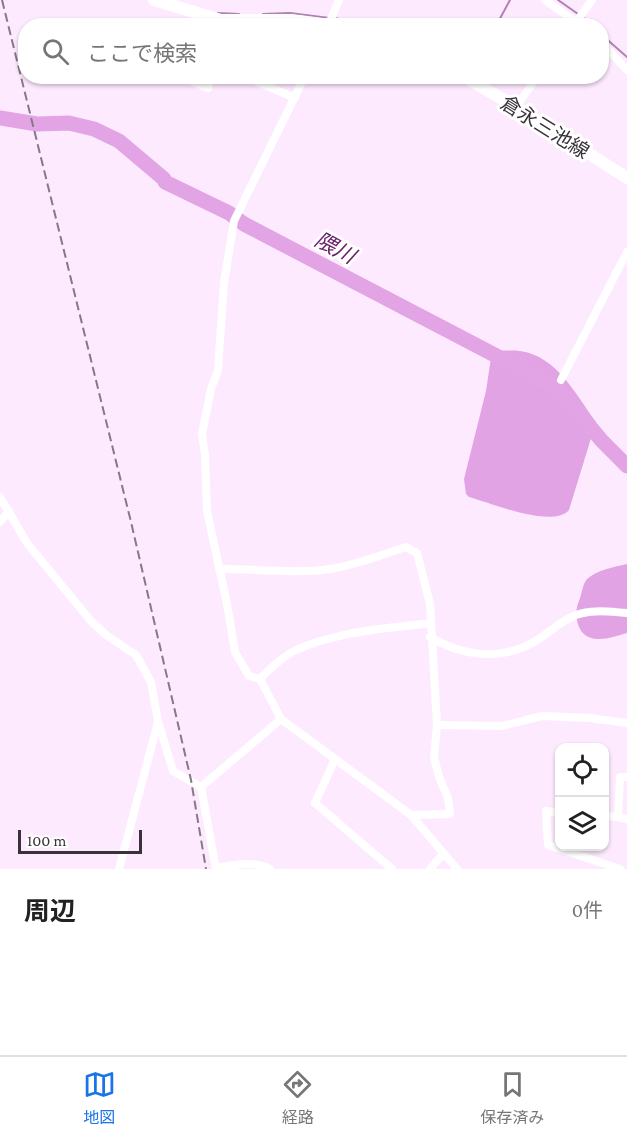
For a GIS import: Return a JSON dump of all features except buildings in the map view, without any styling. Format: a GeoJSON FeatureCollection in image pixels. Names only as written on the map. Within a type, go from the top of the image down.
{"type":"FeatureCollection","features":[{"type":"Feature","properties":{"kind":"main road"},"geometry":{"type":"LineString","coordinates":[[154,0],[214,18]]}},
{"type":"Feature","properties":{"kind":"main road","name":"倉永三池線"},"geometry":{"type":"LineString","coordinates":[[477,84],[627,178]]}},
{"type":"Feature","properties":{"kind":"street"},"geometry":{"type":"LineString","coordinates":[[334,18],[339,0]]}},
{"type":"Feature","properties":{"kind":"street"},"geometry":{"type":"LineString","coordinates":[[545,0],[571,18]]}},
{"type":"Feature","properties":{"kind":"street"},"geometry":{"type":"LineString","coordinates":[[581,18],[592,0]]}},
{"type":"Feature","properties":{"kind":"street"},"geometry":{"type":"LineString","coordinates":[[609,51],[627,70]]}},
{"type":"Feature","properties":{"kind":"street"},"geometry":{"type":"LineString","coordinates":[[263,84],[295,98]]}},
{"type":"Feature","properties":{"kind":"street"},"geometry":{"type":"LineString","coordinates":[[301,84],[234,221],[224,283],[218,370],[211,389],[202,434],[207,511],[235,652],[249,676],[260,679],[281,719],[411,815],[456,869]]}},
{"type":"Feature","properties":{"kind":"street"},"geometry":{"type":"LineString","coordinates":[[516,107],[532,84]]}},
{"type":"Feature","properties":{"kind":"street"},"geometry":{"type":"LineString","coordinates":[[561,380],[627,252]]}},
{"type":"Feature","properties":{"kind":"street"},"geometry":{"type":"LineString","coordinates":[[0,496],[27,543],[90,620],[106,635],[136,655],[150,682],[158,721],[173,771],[201,787],[216,868],[238,864],[262,865],[270,869]]}},
{"type":"Feature","properties":{"kind":"street"},"geometry":{"type":"LineString","coordinates":[[0,522],[9,511]]}},
{"type":"Feature","properties":{"kind":"street"},"geometry":{"type":"LineString","coordinates":[[219,568],[330,569],[406,547],[417,553],[430,604],[430,637],[437,725],[434,757],[448,798],[450,814],[411,815]]}},
{"type":"Feature","properties":{"kind":"street"},"geometry":{"type":"LineString","coordinates":[[430,637],[460,652],[509,653],[532,643],[576,615],[598,611],[627,613]]}},
{"type":"Feature","properties":{"kind":"street"},"geometry":{"type":"LineString","coordinates":[[260,679],[281,659],[297,650],[331,638],[430,623]]}},
{"type":"Feature","properties":{"kind":"street"},"geometry":{"type":"LineString","coordinates":[[437,725],[502,726],[542,716],[590,718],[627,723]]}},
{"type":"Feature","properties":{"kind":"street"},"geometry":{"type":"LineString","coordinates":[[201,787],[281,719]]}},
{"type":"Feature","properties":{"kind":"street"},"geometry":{"type":"LineString","coordinates":[[118,869],[158,721]]}},
{"type":"Feature","properties":{"kind":"street"},"geometry":{"type":"LineString","coordinates":[[335,759],[315,803],[392,869]]}},
{"type":"Feature","properties":{"kind":"street"},"geometry":{"type":"LineString","coordinates":[[622,818],[620,777],[627,777]]}},
{"type":"Feature","properties":{"kind":"street"},"geometry":{"type":"LineString","coordinates":[[555,812],[546,811],[548,845],[555,847]]}},
{"type":"Feature","properties":{"kind":"street"},"geometry":{"type":"LineString","coordinates":[[566,851],[620,869]]}},
{"type":"Feature","properties":{"kind":"street"},"geometry":{"type":"LineString","coordinates":[[430,869],[443,854]]}},
{"type":"Feature","properties":{"kind":"shaded area"},"geometry":{"type":"Polygon","coordinates":[[[492,351],[520,351],[545,360],[564,378],[596,422],[569,510],[561,515],[550,517],[521,513],[469,497],[466,494],[464,479],[486,391],[492,351]]]}},
{"type":"Feature","properties":{"kind":"shaded area"},"geometry":{"type":"Polygon","coordinates":[[[627,564],[627,633],[604,639],[590,638],[580,629],[576,615],[585,581],[601,571],[627,564]]]}},
{"type":"Feature","properties":{"kind":"waterway"},"geometry":{"type":"LineString","coordinates":[[500,18],[510,0]]}},
{"type":"Feature","properties":{"kind":"waterway"},"geometry":{"type":"LineString","coordinates":[[558,0],[584,18]]}},
{"type":"Feature","properties":{"kind":"waterway"},"geometry":{"type":"LineString","coordinates":[[218,13],[239,14]]}},
{"type":"Feature","properties":{"kind":"waterway"},"geometry":{"type":"LineString","coordinates":[[263,14],[290,13],[329,18]]}},
{"type":"Feature","properties":{"kind":"waterway"},"geometry":{"type":"LineString","coordinates":[[609,41],[627,57]]}},
{"type":"Feature","properties":{"kind":"waterway","name":"隈川"},"geometry":{"type":"LineString","coordinates":[[0,118],[37,124],[69,123],[94,129],[119,141],[165,182],[229,213],[244,224],[550,384],[561,392],[602,441],[627,466]]}},
{"type":"Feature","properties":{"kind":"railway"},"geometry":{"type":"LineString","coordinates":[[2,0],[18,65]]}},
{"type":"Feature","properties":{"kind":"railway"},"geometry":{"type":"LineString","coordinates":[[23,84],[131,522],[191,780],[206,869]]}}]}
